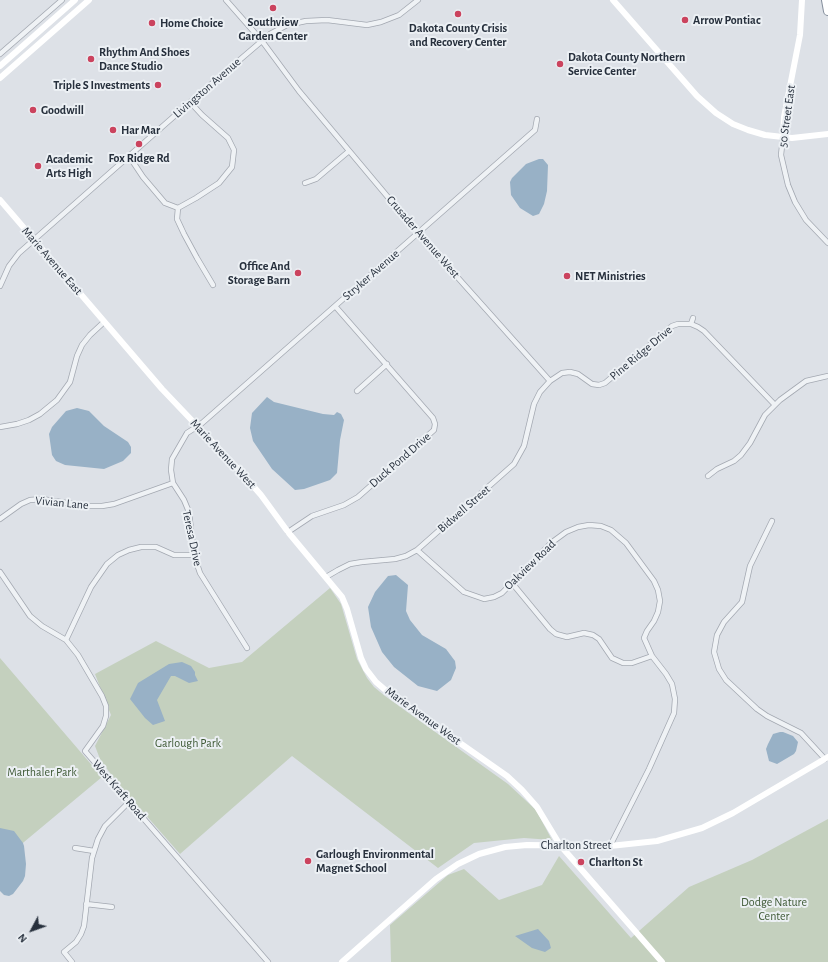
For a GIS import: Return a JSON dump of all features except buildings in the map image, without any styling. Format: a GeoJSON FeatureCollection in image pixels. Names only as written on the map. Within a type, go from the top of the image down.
{"type":"FeatureCollection","features":[{"type":"Feature","properties":{"kind":"highway"},"geometry":{"type":"LineString","coordinates":[[826,0],[828,11]]}},
{"type":"Feature","properties":{"kind":"street"},"geometry":{"type":"LineString","coordinates":[[0,54],[62,0]]}},
{"type":"Feature","properties":{"kind":"street"},"geometry":{"type":"LineString","coordinates":[[0,66],[75,0]]}},
{"type":"Feature","properties":{"kind":"street"},"geometry":{"type":"LineString","coordinates":[[0,78],[89,0]]}},
{"type":"Feature","properties":{"kind":"street","name":"Crusader Avenue West"},"geometry":{"type":"LineString","coordinates":[[226,0],[262,41],[299,91],[418,233],[550,381]]}},
{"type":"Feature","properties":{"kind":"street","name":"Livingston Avenue"},"geometry":{"type":"LineString","coordinates":[[0,286],[9,266],[19,253],[190,102],[270,34],[287,25],[306,21],[327,20],[367,25],[381,22],[398,15],[418,0]]}},
{"type":"Feature","properties":{"kind":"street"},"geometry":{"type":"LineString","coordinates":[[613,0],[696,96],[716,114],[733,124],[765,135],[792,138],[828,134]]}},
{"type":"Feature","properties":{"kind":"street","name":"50 Street East"},"geometry":{"type":"LineString","coordinates":[[802,0],[800,35],[784,117],[782,155],[790,190],[795,202],[806,220],[828,243]]}},
{"type":"Feature","properties":{"kind":"street"},"geometry":{"type":"LineString","coordinates":[[25,44],[25,56]]}},
{"type":"Feature","properties":{"kind":"street"},"geometry":{"type":"LineString","coordinates":[[129,156],[143,177],[164,203],[178,208],[219,183],[232,167],[234,150],[228,138],[190,102]]}},
{"type":"Feature","properties":{"kind":"street","name":"Stryker Avenue"},"geometry":{"type":"LineString","coordinates":[[198,427],[535,130],[537,119]]}},
{"type":"Feature","properties":{"kind":"street"},"geometry":{"type":"LineString","coordinates":[[305,183],[316,179],[349,151]]}},
{"type":"Feature","properties":{"kind":"street","name":"Marie Avenue East"},"geometry":{"type":"LineString","coordinates":[[0,200],[104,322]]}},
{"type":"Feature","properties":{"kind":"street"},"geometry":{"type":"LineString","coordinates":[[178,208],[177,219],[213,285]]}},
{"type":"Feature","properties":{"kind":"street","name":"Duck Pond Drive"},"geometry":{"type":"LineString","coordinates":[[288,532],[312,516],[358,497],[434,430],[435,424],[433,418],[335,306]]}},
{"type":"Feature","properties":{"kind":"street"},"geometry":{"type":"LineString","coordinates":[[693,318],[691,324],[704,331],[774,404]]}},
{"type":"Feature","properties":{"kind":"street"},"geometry":{"type":"LineString","coordinates":[[0,427],[29,420],[40,414],[56,400],[70,382],[77,356],[82,345],[104,322]]}},
{"type":"Feature","properties":{"kind":"street","name":"Marie Avenue West"},"geometry":{"type":"LineString","coordinates":[[104,322],[161,387],[240,470],[343,599],[361,658],[366,669],[376,682],[390,694],[516,784],[537,807],[560,845],[662,962]]}},
{"type":"Feature","properties":{"kind":"street","name":"Pine Ridge Drive"},"geometry":{"type":"LineString","coordinates":[[550,381],[562,373],[570,372],[578,374],[592,384],[602,384],[608,381],[672,326],[678,324],[691,324]]}},
{"type":"Feature","properties":{"kind":"street"},"geometry":{"type":"LineString","coordinates":[[356,391],[387,364]]}},
{"type":"Feature","properties":{"kind":"street"},"geometry":{"type":"LineString","coordinates":[[708,476],[717,469],[734,461],[741,454],[750,444],[761,420],[774,404],[802,383],[810,379],[828,376]]}},
{"type":"Feature","properties":{"kind":"street","name":"Bidwell Street"},"geometry":{"type":"LineString","coordinates":[[326,577],[350,564],[394,560],[417,550],[514,464],[524,446],[534,404],[540,392],[550,381]]}},
{"type":"Feature","properties":{"kind":"street","name":"Teresa Drive"},"geometry":{"type":"LineString","coordinates":[[198,427],[188,433],[172,459],[171,470],[173,483],[184,500],[189,512],[194,555],[200,573],[247,648]]}},
{"type":"Feature","properties":{"kind":"street","name":"Vivian Lane"},"geometry":{"type":"LineString","coordinates":[[0,519],[21,504],[30,500],[42,499],[86,506],[102,506],[114,504],[173,483]]}},
{"type":"Feature","properties":{"kind":"street"},"geometry":{"type":"LineString","coordinates":[[772,521],[750,566],[742,602],[724,622],[717,635],[714,652],[719,669],[726,680],[757,709],[767,716],[801,733],[827,758]]}},
{"type":"Feature","properties":{"kind":"street","name":"Oakview Road"},"geometry":{"type":"LineString","coordinates":[[417,550],[464,592],[484,599],[494,597],[502,593],[551,543],[566,532],[578,527],[589,525],[601,526],[612,530],[626,543],[654,581],[658,590],[660,601],[658,612],[644,638],[652,656],[672,684],[675,699],[674,713],[652,763],[610,846]]}},
{"type":"Feature","properties":{"kind":"street"},"geometry":{"type":"LineString","coordinates":[[66,640],[91,587],[107,564],[118,555],[140,547],[156,547],[174,555],[194,555]]}},
{"type":"Feature","properties":{"kind":"street","name":"West Kraft Road"},"geometry":{"type":"LineString","coordinates":[[0,572],[30,616],[42,626],[66,640],[78,655],[102,696],[106,706],[106,716],[103,726],[85,751],[268,962]]}},
{"type":"Feature","properties":{"kind":"street"},"geometry":{"type":"LineString","coordinates":[[512,583],[550,629],[556,634],[567,636],[584,633],[593,635],[599,639],[612,658],[623,663],[632,663],[652,656]]}},
{"type":"Feature","properties":{"kind":"street","name":"Charlton Street"},"geometry":{"type":"LineString","coordinates":[[342,962],[436,879],[458,864],[480,854],[505,847],[527,845],[610,846],[657,842],[702,828],[733,813],[827,758]]}},
{"type":"Feature","properties":{"kind":"street"},"geometry":{"type":"LineString","coordinates":[[72,962],[64,952],[76,942],[84,926],[92,858],[98,839],[106,826],[129,802]]}},
{"type":"Feature","properties":{"kind":"street"},"geometry":{"type":"LineString","coordinates":[[75,848],[94,851]]}},
{"type":"Feature","properties":{"kind":"street"},"geometry":{"type":"LineString","coordinates":[[86,904],[112,907]]}},
{"type":"Feature","properties":{"kind":"green space","name":"Garlough Park"},"geometry":{"type":"Polygon","coordinates":[[[330,588],[341,604],[357,659],[367,678],[374,687],[508,784],[536,810],[552,840],[524,838],[474,843],[438,868],[292,756],[180,854],[115,780],[100,759],[95,746],[111,715],[95,674],[156,641],[209,668],[242,662],[330,588]]]}},
{"type":"Feature","properties":{"kind":"green space","name":"Marthaler Park"},"geometry":{"type":"Polygon","coordinates":[[[0,658],[102,777],[0,862],[0,658]]]}},
{"type":"Feature","properties":{"kind":"green space","name":"Dodge Nature Center"},"geometry":{"type":"Polygon","coordinates":[[[828,819],[828,962],[391,962],[390,925],[448,875],[464,869],[499,900],[542,885],[559,856],[631,938],[689,887],[752,860],[828,819]]]}},
{"type":"Feature","properties":{"kind":"water"},"geometry":{"type":"Polygon","coordinates":[[[543,159],[548,165],[547,191],[544,204],[539,214],[533,216],[520,208],[511,195],[510,182],[526,164],[543,159]]]}},
{"type":"Feature","properties":{"kind":"water"},"geometry":{"type":"Polygon","coordinates":[[[267,397],[274,402],[323,414],[334,415],[337,412],[341,414],[344,420],[340,440],[337,473],[330,480],[304,489],[295,490],[272,469],[253,441],[250,428],[252,413],[267,397]]]}},
{"type":"Feature","properties":{"kind":"water"},"geometry":{"type":"Polygon","coordinates":[[[77,408],[89,411],[104,426],[128,442],[131,447],[131,453],[123,461],[104,469],[65,465],[56,461],[52,455],[49,434],[52,427],[66,411],[77,408]]]}},
{"type":"Feature","properties":{"kind":"water"},"geometry":{"type":"Polygon","coordinates":[[[396,575],[408,585],[406,611],[410,620],[422,635],[446,649],[455,661],[456,668],[451,680],[437,691],[418,686],[394,667],[382,652],[371,627],[368,607],[375,592],[388,576],[396,575]]]}},
{"type":"Feature","properties":{"kind":"water"},"geometry":{"type":"Polygon","coordinates":[[[182,662],[191,666],[198,681],[189,683],[175,676],[171,676],[157,700],[165,721],[153,725],[145,718],[130,699],[138,683],[169,664],[182,662]]]}},
{"type":"Feature","properties":{"kind":"water"},"geometry":{"type":"Polygon","coordinates":[[[780,732],[793,736],[798,742],[794,754],[777,764],[769,761],[766,749],[773,734],[780,732]]]}},
{"type":"Feature","properties":{"kind":"water"},"geometry":{"type":"Polygon","coordinates":[[[0,828],[14,831],[24,846],[26,864],[25,876],[13,894],[9,896],[4,895],[0,891],[0,828]]]}},
{"type":"Feature","properties":{"kind":"water"},"geometry":{"type":"Polygon","coordinates":[[[538,929],[549,941],[551,948],[545,952],[532,948],[515,936],[538,929]]]}},
{"type":"Feature","properties":{"kind":"place","name":"Southview Garden Center"},"geometry":{"type":"Point","coordinates":[273,8]}},
{"type":"Feature","properties":{"kind":"place","name":"Dakota County Crisis and Recovery Center"},"geometry":{"type":"Point","coordinates":[458,14]}},
{"type":"Feature","properties":{"kind":"place","name":"Arrow Pontiac"},"geometry":{"type":"Point","coordinates":[685,20]}},
{"type":"Feature","properties":{"kind":"place","name":"Home Choice"},"geometry":{"type":"Point","coordinates":[152,23]}},
{"type":"Feature","properties":{"kind":"place","name":"Rhythm And Shoes Dance Studio"},"geometry":{"type":"Point","coordinates":[91,59]}},
{"type":"Feature","properties":{"kind":"place","name":"Dakota County Northern Service Center"},"geometry":{"type":"Point","coordinates":[560,64]}},
{"type":"Feature","properties":{"kind":"place","name":"Triple S Investments"},"geometry":{"type":"Point","coordinates":[158,85]}},
{"type":"Feature","properties":{"kind":"place","name":"Goodwill"},"geometry":{"type":"Point","coordinates":[33,110]}},
{"type":"Feature","properties":{"kind":"place","name":"Har Mar"},"geometry":{"type":"Point","coordinates":[113,130]}},
{"type":"Feature","properties":{"kind":"place","name":"Fox Ridge Rd"},"geometry":{"type":"Point","coordinates":[139,144]}},
{"type":"Feature","properties":{"kind":"place","name":"Academic Arts High"},"geometry":{"type":"Point","coordinates":[38,166]}},
{"type":"Feature","properties":{"kind":"place","name":"Office And Storage Barn"},"geometry":{"type":"Point","coordinates":[298,273]}},
{"type":"Feature","properties":{"kind":"place","name":"NET Ministries"},"geometry":{"type":"Point","coordinates":[567,276]}},
{"type":"Feature","properties":{"kind":"place","name":"Garlough Environmental Magnet School"},"geometry":{"type":"Point","coordinates":[308,861]}},
{"type":"Feature","properties":{"kind":"place","name":"Charlton St"},"geometry":{"type":"Point","coordinates":[581,862]}}]}
